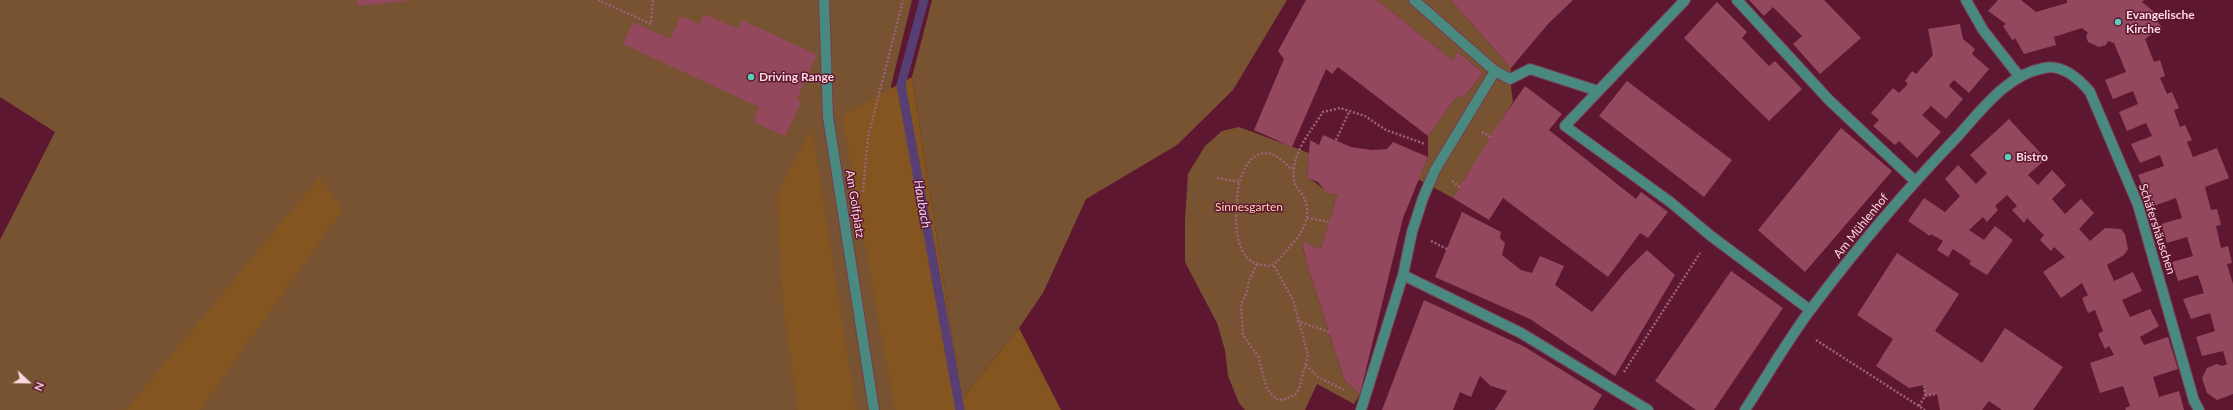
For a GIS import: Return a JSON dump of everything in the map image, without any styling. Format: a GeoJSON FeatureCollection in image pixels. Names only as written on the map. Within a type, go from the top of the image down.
{"type":"FeatureCollection","features":[{"type":"Feature","properties":{"kind":"street","name":"Am Golfplatz"},"geometry":{"type":"LineString","coordinates":[[824,0],[828,117],[874,410]]}},
{"type":"Feature","properties":{"kind":"street"},"geometry":{"type":"LineString","coordinates":[[1414,0],[1495,70],[1510,80],[1530,69],[1598,91]]}},
{"type":"Feature","properties":{"kind":"street"},"geometry":{"type":"LineString","coordinates":[[1685,0],[1565,126],[1669,201],[1711,236],[1810,310]]}},
{"type":"Feature","properties":{"kind":"street"},"geometry":{"type":"LineString","coordinates":[[1737,0],[1829,100],[1916,180]]}},
{"type":"Feature","properties":{"kind":"street"},"geometry":{"type":"LineString","coordinates":[[1966,0],[1982,30],[2019,76]]}},
{"type":"Feature","properties":{"kind":"street","name":"Schäfershäuschen"},"geometry":{"type":"LineString","coordinates":[[2019,76],[2045,67],[2061,70],[2078,78],[2090,92],[2138,205],[2194,401],[2199,410]]}},
{"type":"Feature","properties":{"kind":"street"},"geometry":{"type":"LineString","coordinates":[[1363,406],[1403,275],[1412,232],[1423,198],[1447,150],[1495,70]]}},
{"type":"Feature","properties":{"kind":"street","name":"Am Mühlenhof"},"geometry":{"type":"LineString","coordinates":[[1745,410],[1810,310],[1867,238],[1916,180],[1994,96],[2019,76]]}},
{"type":"Feature","properties":{"kind":"street"},"geometry":{"type":"LineString","coordinates":[[1403,275],[1521,333],[1648,410]]}},
{"type":"Feature","properties":{"kind":"path"},"geometry":{"type":"LineString","coordinates":[[598,0],[651,24],[653,0]]}},
{"type":"Feature","properties":{"kind":"path"},"geometry":{"type":"LineString","coordinates":[[863,198],[868,137],[903,0]]}},
{"type":"Feature","properties":{"kind":"path"},"geometry":{"type":"LineString","coordinates":[[1294,168],[1290,168],[1277,156],[1266,153],[1257,154],[1249,160],[1240,182],[1236,210],[1237,229],[1246,257],[1250,262],[1270,266],[1297,239],[1306,218],[1306,204],[1295,188],[1294,168],[1296,157],[1323,112],[1340,108],[1365,116],[1386,130],[1408,139],[1447,150]]}},
{"type":"Feature","properties":{"kind":"path"},"geometry":{"type":"LineString","coordinates":[[1336,140],[1349,112]]}},
{"type":"Feature","properties":{"kind":"path"},"geometry":{"type":"LineString","coordinates":[[1217,178],[1240,182]]}},
{"type":"Feature","properties":{"kind":"path"},"geometry":{"type":"LineString","coordinates":[[1306,218],[1330,222]]}},
{"type":"Feature","properties":{"kind":"path"},"geometry":{"type":"LineString","coordinates":[[1614,388],[1711,236]]}},
{"type":"Feature","properties":{"kind":"path"},"geometry":{"type":"LineString","coordinates":[[1257,264],[1249,280],[1247,292],[1241,305],[1240,318],[1243,335],[1258,356],[1267,389],[1276,399],[1284,400],[1295,395],[1308,355],[1307,347],[1297,321],[1293,300],[1273,264]]}},
{"type":"Feature","properties":{"kind":"path"},"geometry":{"type":"LineString","coordinates":[[1297,321],[1329,332]]}},
{"type":"Feature","properties":{"kind":"path"},"geometry":{"type":"LineString","coordinates":[[1798,328],[1925,410]]}},
{"type":"Feature","properties":{"kind":"path"},"geometry":{"type":"LineString","coordinates":[[1306,365],[1318,377],[1363,406]]}},
{"type":"Feature","properties":{"kind":"path"},"geometry":{"type":"LineString","coordinates":[[1919,406],[1925,396],[1924,385]]}},
{"type":"Feature","properties":{"kind":"path"},"geometry":{"type":"LineString","coordinates":[[1925,396],[1937,394]]}},
{"type":"Feature","properties":{"kind":"green space"},"geometry":{"type":"Polygon","coordinates":[[[0,0],[912,0],[891,86],[940,410],[0,410],[0,240],[55,132],[0,97],[0,0]]]}},
{"type":"Feature","properties":{"kind":"green space"},"geometry":{"type":"Polygon","coordinates":[[[932,0],[1287,0],[1233,90],[1177,145],[1086,199],[1043,293],[1019,328],[962,399],[912,77],[932,0]]]}},
{"type":"Feature","properties":{"kind":"green space"},"geometry":{"type":"Polygon","coordinates":[[[1377,0],[1451,0],[1511,68],[1510,79],[1513,102],[1453,198],[1418,179],[1428,157],[1428,136],[1458,95],[1463,98],[1483,73],[1458,52],[1452,60],[1377,0]]]}},
{"type":"Feature","properties":{"kind":"green space","name":"Sinnesgarten"},"geometry":{"type":"Polygon","coordinates":[[[1239,127],[1309,153],[1307,178],[1328,192],[1337,195],[1321,249],[1302,243],[1308,268],[1345,381],[1360,394],[1354,404],[1317,384],[1305,410],[1245,410],[1239,403],[1228,376],[1225,350],[1217,323],[1185,262],[1185,221],[1188,174],[1205,146],[1222,131],[1239,127]]]}},
{"type":"Feature","properties":{"kind":"shaded area"},"geometry":{"type":"Polygon","coordinates":[[[912,77],[962,399],[1019,328],[1061,410],[895,410],[842,116],[912,77]]]}},
{"type":"Feature","properties":{"kind":"shaded area"},"geometry":{"type":"Polygon","coordinates":[[[812,128],[856,410],[798,410],[783,306],[777,194],[812,128]]]}},
{"type":"Feature","properties":{"kind":"shaded area"},"geometry":{"type":"Polygon","coordinates":[[[319,177],[343,209],[200,410],[126,410],[319,177]]]}},
{"type":"Feature","properties":{"kind":"building"},"geometry":{"type":"Polygon","coordinates":[[[357,0],[406,0],[406,1],[357,6],[357,0]]]}},
{"type":"Feature","properties":{"kind":"building"},"geometry":{"type":"Polygon","coordinates":[[[1306,0],[1377,0],[1452,60],[1458,52],[1483,73],[1463,98],[1458,95],[1428,136],[1338,67],[1332,74],[1326,69],[1292,147],[1254,130],[1284,59],[1278,51],[1306,0]]]}},
{"type":"Feature","properties":{"kind":"building"},"geometry":{"type":"Polygon","coordinates":[[[1451,0],[1573,0],[1548,24],[1511,68],[1451,0]]]}},
{"type":"Feature","properties":{"kind":"building"},"geometry":{"type":"Polygon","coordinates":[[[1749,0],[1824,0],[1861,38],[1820,74],[1793,44],[1802,36],[1773,7],[1764,16],[1749,0]]]}},
{"type":"Feature","properties":{"kind":"building"},"geometry":{"type":"Polygon","coordinates":[[[1998,0],[2021,0],[2036,12],[2067,3],[2067,0],[2144,0],[2142,2],[2157,14],[2153,17],[2162,27],[2145,39],[2154,62],[2160,60],[2165,76],[2160,78],[2167,94],[2172,92],[2179,108],[2174,110],[2180,127],[2185,125],[2192,140],[2187,142],[2193,157],[2217,148],[2229,178],[2205,187],[2211,210],[2217,209],[2221,225],[2216,226],[2221,248],[2228,246],[2232,263],[2227,264],[2233,284],[2233,394],[2217,400],[2207,393],[2202,378],[2207,368],[2217,364],[2222,366],[2227,364],[2223,351],[2202,356],[2196,337],[2215,331],[2210,313],[2191,319],[2183,299],[2204,293],[2198,275],[2178,281],[2172,262],[2193,256],[2187,237],[2167,243],[2161,224],[2182,218],[2176,198],[2151,207],[2138,175],[2164,166],[2160,155],[2140,163],[2131,144],[2152,136],[2146,123],[2127,131],[2119,112],[2138,104],[2133,91],[2113,99],[2105,80],[2126,72],[2114,43],[2108,41],[2106,45],[2099,47],[2088,42],[2086,36],[2088,33],[2082,28],[2054,37],[2056,45],[2024,54],[2015,38],[2013,41],[2003,26],[2006,24],[1988,11],[1998,0]]]}},
{"type":"Feature","properties":{"kind":"building"},"geometry":{"type":"Polygon","coordinates":[[[1717,2],[1747,32],[1742,38],[1764,61],[1769,66],[1775,61],[1802,89],[1769,121],[1684,38],[1717,2]]]}},
{"type":"Feature","properties":{"kind":"building","name":"Driving Range"},"geometry":{"type":"Polygon","coordinates":[[[704,14],[738,29],[742,20],[817,55],[797,99],[802,101],[785,136],[753,122],[759,107],[623,44],[633,22],[670,39],[681,16],[699,24],[704,14]]]}},
{"type":"Feature","properties":{"kind":"building"},"geometry":{"type":"Polygon","coordinates":[[[1960,24],[1963,39],[1975,49],[1972,54],[1989,69],[1969,93],[1954,80],[1951,83],[1949,86],[1963,99],[1946,119],[1931,106],[1922,115],[1941,132],[1917,158],[1899,141],[1895,145],[1873,126],[1879,120],[1871,113],[1893,88],[1899,93],[1908,84],[1905,81],[1912,71],[1916,74],[1933,55],[1928,29],[1960,24]]]}},
{"type":"Feature","properties":{"kind":"building"},"geometry":{"type":"Polygon","coordinates":[[[1627,81],[1732,160],[1704,197],[1599,116],[1627,81]]]}},
{"type":"Feature","properties":{"kind":"building"},"geometry":{"type":"Polygon","coordinates":[[[1525,86],[1562,114],[1549,130],[1636,199],[1641,192],[1668,212],[1648,238],[1640,233],[1608,277],[1503,198],[1489,220],[1453,198],[1497,126],[1525,86]]]}},
{"type":"Feature","properties":{"kind":"building"},"geometry":{"type":"Polygon","coordinates":[[[2009,119],[2046,159],[2028,175],[2038,185],[2052,170],[2066,185],[2052,199],[2065,214],[2081,199],[2094,213],[2079,229],[2090,241],[2105,228],[2121,229],[2125,234],[2128,249],[2124,255],[2107,265],[2114,281],[2133,272],[2142,291],[2122,300],[2130,317],[2150,309],[2159,326],[2140,337],[2144,345],[2168,337],[2178,369],[2153,377],[2159,397],[2179,391],[2184,410],[2126,410],[2125,408],[2130,406],[2123,386],[2100,393],[2090,363],[2114,355],[2109,346],[2105,349],[2098,334],[2103,331],[2095,310],[2088,313],[2082,298],[2088,295],[2082,283],[2061,298],[2043,272],[2065,257],[2054,247],[2051,251],[2040,240],[2044,235],[2027,218],[2024,223],[2012,210],[2017,206],[2007,195],[1995,206],[1998,210],[1987,222],[1983,217],[1969,230],[1984,240],[1995,226],[2013,240],[1987,275],[1969,264],[1971,261],[1953,249],[1948,257],[1937,250],[1943,241],[1931,234],[1930,236],[1908,221],[1924,198],[1945,212],[1960,196],[1945,179],[1958,165],[1976,184],[1987,173],[1970,155],[2009,119]]]}},
{"type":"Feature","properties":{"kind":"building"},"geometry":{"type":"Polygon","coordinates":[[[1841,128],[1892,171],[1805,272],[1758,230],[1841,128]]]}},
{"type":"Feature","properties":{"kind":"building"},"geometry":{"type":"Polygon","coordinates":[[[1323,135],[1351,147],[1372,150],[1387,149],[1393,142],[1428,157],[1403,218],[1360,394],[1345,381],[1308,268],[1302,242],[1321,249],[1337,195],[1326,192],[1318,182],[1307,178],[1310,140],[1319,145],[1323,135]]]}},
{"type":"Feature","properties":{"kind":"building"},"geometry":{"type":"Polygon","coordinates":[[[1462,212],[1501,232],[1500,238],[1505,243],[1502,255],[1521,270],[1532,273],[1540,256],[1564,266],[1555,285],[1592,312],[1625,272],[1647,250],[1675,275],[1615,376],[1530,319],[1435,277],[1462,212]]]}},
{"type":"Feature","properties":{"kind":"building"},"geometry":{"type":"Polygon","coordinates":[[[1897,253],[1959,294],[1935,331],[1982,363],[2005,328],[2063,367],[2033,410],[2002,410],[1989,401],[1982,410],[1940,410],[1937,394],[1925,396],[1924,385],[1909,388],[1876,366],[1893,339],[1857,315],[1897,253]]]}},
{"type":"Feature","properties":{"kind":"building"},"geometry":{"type":"Polygon","coordinates":[[[1731,271],[1783,308],[1714,410],[1696,410],[1655,381],[1731,271]]]}},
{"type":"Feature","properties":{"kind":"building"},"geometry":{"type":"Polygon","coordinates":[[[1424,300],[1525,347],[1602,395],[1593,410],[1495,410],[1507,391],[1491,386],[1480,376],[1471,397],[1460,392],[1453,410],[1382,410],[1424,300]]]}},
{"type":"Feature","properties":{"kind":"waterway","name":"Haubach"},"geometry":{"type":"LineString","coordinates":[[924,0],[901,85],[960,410]]}},
{"type":"Feature","properties":{"kind":"place","name":"Evangelische Kirche"},"geometry":{"type":"Point","coordinates":[2118,22]}},
{"type":"Feature","properties":{"kind":"place","name":"Driving Range"},"geometry":{"type":"Point","coordinates":[751,77]}},
{"type":"Feature","properties":{"kind":"place","name":"Bistro"},"geometry":{"type":"Point","coordinates":[2008,157]}}]}
